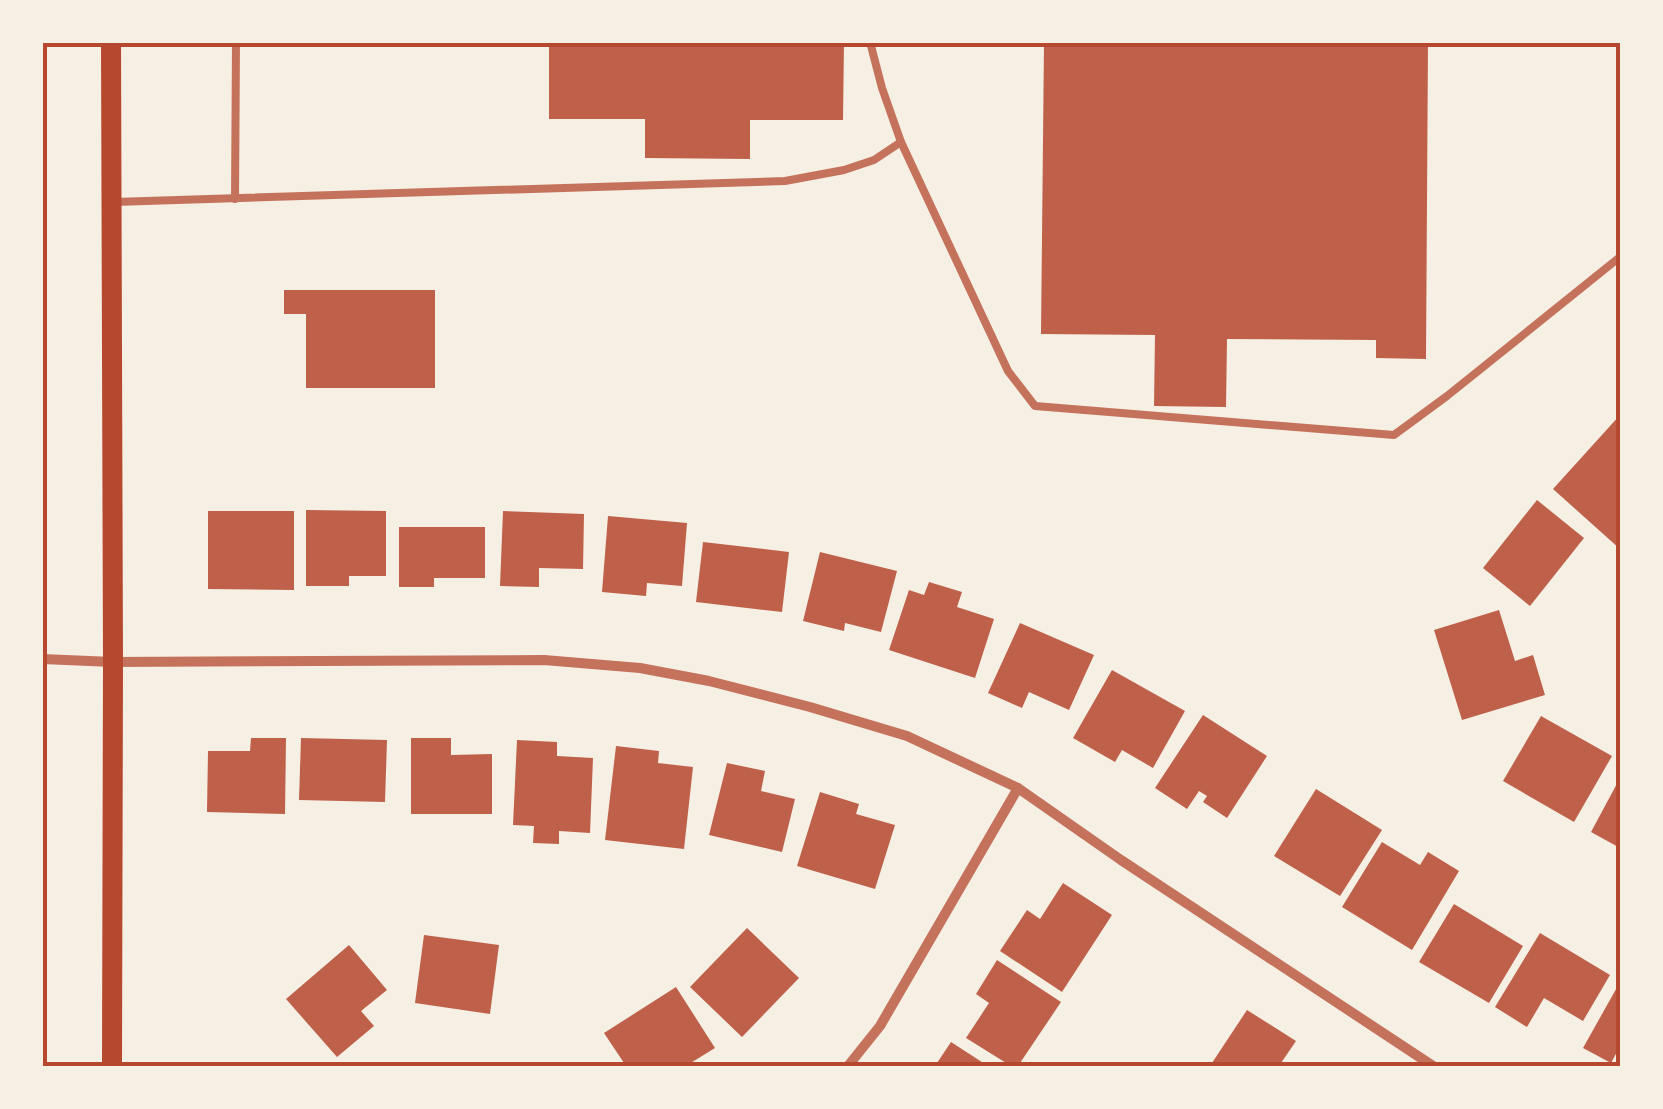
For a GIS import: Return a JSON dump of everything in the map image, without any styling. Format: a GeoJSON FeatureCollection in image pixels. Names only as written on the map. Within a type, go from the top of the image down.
{"type":"FeatureCollection","features":[{"type":"Feature","properties":{"kind":"main road"},"geometry":{"type":"LineString","coordinates":[[111,42],[112,1066]]}},
{"type":"Feature","properties":{"kind":"street"},"geometry":{"type":"LineString","coordinates":[[42,659],[544,660],[640,668],[810,707],[906,736],[1018,788],[1419,1063],[1433,1066]]}},
{"type":"Feature","properties":{"kind":"street"},"geometry":{"type":"LineString","coordinates":[[848,1066],[880,1026],[1018,788]]}},
{"type":"Feature","properties":{"kind":"lane"},"geometry":{"type":"LineString","coordinates":[[236,42],[236,199]]}},
{"type":"Feature","properties":{"kind":"lane"},"geometry":{"type":"LineString","coordinates":[[870,42],[902,142],[1008,371],[1035,406],[1394,435],[1620,257]]}},
{"type":"Feature","properties":{"kind":"lane"},"geometry":{"type":"LineString","coordinates":[[112,202],[785,181],[844,170],[874,160],[902,142]]}},
{"type":"Feature","properties":{"kind":"building"},"geometry":{"type":"Polygon","coordinates":[[[311,42],[432,42],[432,47],[311,47],[311,42]]]}},
{"type":"Feature","properties":{"kind":"building"},"geometry":{"type":"Polygon","coordinates":[[[549,42],[844,42],[843,120],[750,120],[750,159],[645,158],[645,119],[549,119],[549,42]]]}},
{"type":"Feature","properties":{"kind":"building"},"geometry":{"type":"Polygon","coordinates":[[[1044,42],[1428,42],[1426,359],[1376,358],[1376,340],[1227,339],[1226,407],[1154,406],[1155,335],[1041,334],[1044,42]]]}},
{"type":"Feature","properties":{"kind":"building"},"geometry":{"type":"Polygon","coordinates":[[[284,290],[435,290],[435,388],[306,388],[306,314],[284,314],[284,290]]]}},
{"type":"Feature","properties":{"kind":"building"},"geometry":{"type":"Polygon","coordinates":[[[1620,415],[1620,549],[1553,489],[1620,415]]]}},
{"type":"Feature","properties":{"kind":"building"},"geometry":{"type":"Polygon","coordinates":[[[1537,500],[1584,538],[1530,606],[1483,568],[1537,500]]]}},
{"type":"Feature","properties":{"kind":"building"},"geometry":{"type":"Polygon","coordinates":[[[306,510],[386,511],[386,576],[349,576],[349,586],[306,586],[306,510]]]}},
{"type":"Feature","properties":{"kind":"building"},"geometry":{"type":"Polygon","coordinates":[[[208,511],[294,511],[294,590],[208,589],[208,511]]]}},
{"type":"Feature","properties":{"kind":"building"},"geometry":{"type":"Polygon","coordinates":[[[503,511],[584,514],[583,569],[539,568],[539,587],[500,586],[503,511]]]}},
{"type":"Feature","properties":{"kind":"building"},"geometry":{"type":"Polygon","coordinates":[[[608,516],[687,523],[682,586],[647,583],[646,596],[602,592],[608,516]]]}},
{"type":"Feature","properties":{"kind":"building"},"geometry":{"type":"Polygon","coordinates":[[[399,527],[485,527],[485,578],[434,578],[434,587],[399,587],[399,527]]]}},
{"type":"Feature","properties":{"kind":"building"},"geometry":{"type":"Polygon","coordinates":[[[703,542],[789,552],[782,612],[696,602],[703,542]]]}},
{"type":"Feature","properties":{"kind":"building"},"geometry":{"type":"Polygon","coordinates":[[[820,552],[897,571],[881,632],[845,623],[844,631],[803,621],[820,552]]]}},
{"type":"Feature","properties":{"kind":"building"},"geometry":{"type":"Polygon","coordinates":[[[929,582],[962,592],[957,607],[994,619],[975,678],[889,650],[909,590],[924,595],[929,582]]]}},
{"type":"Feature","properties":{"kind":"building"},"geometry":{"type":"Polygon","coordinates":[[[1499,610],[1515,661],[1533,655],[1545,695],[1462,720],[1434,630],[1499,610]]]}},
{"type":"Feature","properties":{"kind":"building"},"geometry":{"type":"Polygon","coordinates":[[[1020,623],[1094,655],[1069,710],[1029,692],[1022,708],[988,693],[1020,623]]]}},
{"type":"Feature","properties":{"kind":"building"},"geometry":{"type":"Polygon","coordinates":[[[1112,670],[1185,711],[1153,768],[1122,750],[1115,762],[1073,738],[1112,670]]]}},
{"type":"Feature","properties":{"kind":"building"},"geometry":{"type":"Polygon","coordinates":[[[1203,715],[1267,756],[1227,818],[1203,802],[1207,796],[1199,791],[1187,809],[1155,788],[1203,715]]]}},
{"type":"Feature","properties":{"kind":"building"},"geometry":{"type":"Polygon","coordinates":[[[1541,716],[1612,756],[1574,822],[1503,781],[1541,716]]]}},
{"type":"Feature","properties":{"kind":"building"},"geometry":{"type":"Polygon","coordinates":[[[251,738],[286,738],[285,814],[207,812],[208,751],[250,751],[251,738]]]}},
{"type":"Feature","properties":{"kind":"building"},"geometry":{"type":"Polygon","coordinates":[[[301,738],[387,740],[385,802],[299,800],[301,738]]]}},
{"type":"Feature","properties":{"kind":"building"},"geometry":{"type":"Polygon","coordinates":[[[411,738],[451,738],[451,755],[492,754],[492,814],[411,814],[411,738]]]}},
{"type":"Feature","properties":{"kind":"building"},"geometry":{"type":"Polygon","coordinates":[[[517,740],[557,742],[557,756],[593,758],[590,833],[559,831],[559,844],[533,843],[534,826],[513,825],[517,740]]]}},
{"type":"Feature","properties":{"kind":"building"},"geometry":{"type":"Polygon","coordinates":[[[616,746],[659,751],[658,763],[693,767],[684,849],[605,840],[616,746]]]}},
{"type":"Feature","properties":{"kind":"building"},"geometry":{"type":"Polygon","coordinates":[[[727,763],[765,771],[761,791],[795,799],[782,852],[709,835],[727,763]]]}},
{"type":"Feature","properties":{"kind":"building"},"geometry":{"type":"Polygon","coordinates":[[[1620,778],[1620,848],[1591,832],[1620,778]]]}},
{"type":"Feature","properties":{"kind":"building"},"geometry":{"type":"Polygon","coordinates":[[[1316,789],[1382,830],[1340,896],[1274,856],[1316,789]]]}},
{"type":"Feature","properties":{"kind":"building"},"geometry":{"type":"Polygon","coordinates":[[[820,792],[859,804],[856,814],[895,825],[875,889],[797,866],[820,792]]]}},
{"type":"Feature","properties":{"kind":"building"},"geometry":{"type":"Polygon","coordinates":[[[1382,842],[1420,865],[1428,852],[1459,871],[1412,950],[1342,907],[1382,842]]]}},
{"type":"Feature","properties":{"kind":"building"},"geometry":{"type":"Polygon","coordinates":[[[1063,883],[1112,915],[1062,992],[1000,951],[1027,910],[1040,919],[1063,883]]]}},
{"type":"Feature","properties":{"kind":"building"},"geometry":{"type":"Polygon","coordinates":[[[1454,904],[1523,946],[1489,1003],[1419,962],[1454,904]]]}},
{"type":"Feature","properties":{"kind":"building"},"geometry":{"type":"Polygon","coordinates":[[[747,928],[799,978],[742,1037],[690,987],[747,928]]]}},
{"type":"Feature","properties":{"kind":"building"},"geometry":{"type":"Polygon","coordinates":[[[1540,933],[1610,975],[1583,1021],[1544,998],[1527,1027],[1495,1007],[1540,933]]]}},
{"type":"Feature","properties":{"kind":"building"},"geometry":{"type":"Polygon","coordinates":[[[424,935],[499,945],[490,1014],[415,1003],[424,935]]]}},
{"type":"Feature","properties":{"kind":"building"},"geometry":{"type":"Polygon","coordinates":[[[349,945],[387,990],[361,1011],[374,1026],[337,1057],[286,999],[349,945]]]}},
{"type":"Feature","properties":{"kind":"building"},"geometry":{"type":"Polygon","coordinates":[[[997,960],[1061,1002],[1018,1066],[1011,1066],[966,1038],[989,1003],[976,994],[997,960]]]}},
{"type":"Feature","properties":{"kind":"building"},"geometry":{"type":"Polygon","coordinates":[[[1620,982],[1620,1054],[1617,1052],[1611,1063],[1583,1048],[1620,982]]]}},
{"type":"Feature","properties":{"kind":"building"},"geometry":{"type":"Polygon","coordinates":[[[676,987],[715,1048],[691,1066],[626,1066],[604,1033],[676,987]]]}},
{"type":"Feature","properties":{"kind":"building"},"geometry":{"type":"Polygon","coordinates":[[[1247,1010],[1296,1041],[1279,1066],[1210,1066],[1247,1010]]]}},
{"type":"Feature","properties":{"kind":"building"},"geometry":{"type":"Polygon","coordinates":[[[951,1042],[988,1066],[935,1066],[951,1042]]]}}]}
